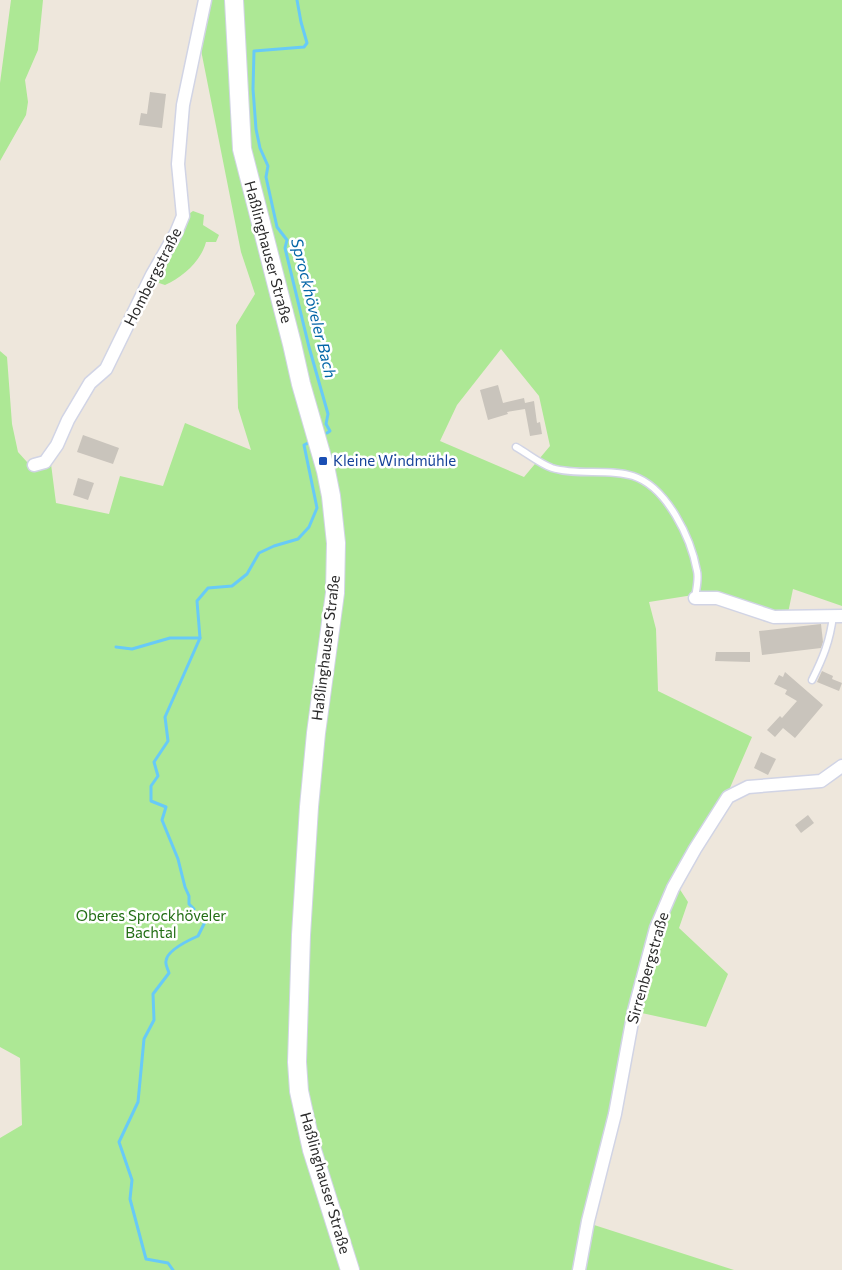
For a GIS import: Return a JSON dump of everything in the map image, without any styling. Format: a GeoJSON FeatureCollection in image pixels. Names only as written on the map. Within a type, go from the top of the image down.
{"type":"FeatureCollection","features":[{"type":"Feature","properties":{"kind":"main road","name":"Haßlinghauser Straße"},"geometry":{"type":"LineString","coordinates":[[234,0],[234,28],[242,149],[292,344],[300,384],[326,471],[331,496],[336,543],[335,593],[316,733],[309,807],[301,935],[297,1062],[299,1092],[312,1150],[350,1270]]}},
{"type":"Feature","properties":{"kind":"street","name":"Hombergstraße"},"geometry":{"type":"LineString","coordinates":[[34,465],[45,462],[57,445],[84,391],[106,369],[183,216],[178,164],[183,104],[205,0]]}},
{"type":"Feature","properties":{"kind":"street"},"geometry":{"type":"LineString","coordinates":[[695,598],[717,598],[774,617],[838,616]]}},
{"type":"Feature","properties":{"kind":"street","name":"Sirrenbergstraße"},"geometry":{"type":"LineString","coordinates":[[579,1270],[588,1221],[615,1114],[634,1011],[656,928],[673,888],[695,849],[728,798],[748,787],[821,781],[842,766]]}},
{"type":"Feature","properties":{"kind":"lane"},"geometry":{"type":"LineString","coordinates":[[516,447],[551,468],[632,476],[646,482],[658,492],[675,514],[690,548],[698,573],[695,598]]}},
{"type":"Feature","properties":{"kind":"lane"},"geometry":{"type":"LineString","coordinates":[[812,680],[828,647],[838,616]]}},
{"type":"Feature","properties":{"kind":"green space"},"geometry":{"type":"Polygon","coordinates":[[[11,0],[43,0],[38,50],[25,80],[28,102],[26,115],[0,161],[0,83],[11,0]]]}},
{"type":"Feature","properties":{"kind":"green space","name":"Oberes Sprockhöveler Bachtal"},"geometry":{"type":"Polygon","coordinates":[[[207,0],[842,0],[842,606],[793,589],[788,613],[776,614],[712,592],[649,602],[656,629],[658,691],[752,737],[726,797],[670,885],[576,1270],[0,1270],[0,1138],[22,1125],[20,1058],[0,1047],[0,351],[7,357],[12,424],[18,452],[27,462],[45,456],[51,464],[56,503],[109,514],[120,476],[163,486],[185,423],[251,450],[238,408],[236,325],[255,294],[241,252],[199,40],[207,0]],[[501,349],[457,405],[440,441],[524,477],[550,446],[539,396],[501,349]]]}},
{"type":"Feature","properties":{"kind":"green space"},"geometry":{"type":"Polygon","coordinates":[[[193,211],[204,215],[203,225],[219,235],[216,242],[206,242],[196,262],[178,278],[165,285],[156,282],[186,216],[193,211]]]}},
{"type":"Feature","properties":{"kind":"green space"},"geometry":{"type":"Polygon","coordinates":[[[679,888],[688,902],[679,928],[728,974],[706,1027],[637,1012],[659,929],[679,888]]]}},
{"type":"Feature","properties":{"kind":"green space"},"geometry":{"type":"Polygon","coordinates":[[[591,1224],[734,1270],[583,1270],[591,1224]]]}},
{"type":"Feature","properties":{"kind":"building"},"geometry":{"type":"Polygon","coordinates":[[[150,92],[166,94],[162,128],[139,125],[141,113],[147,114],[150,92]]]}},
{"type":"Feature","properties":{"kind":"building"},"geometry":{"type":"Polygon","coordinates":[[[498,385],[503,403],[524,398],[525,403],[534,401],[537,423],[540,422],[542,434],[530,436],[525,409],[507,412],[508,414],[488,420],[480,390],[498,385]]]}},
{"type":"Feature","properties":{"kind":"building"},"geometry":{"type":"Polygon","coordinates":[[[83,435],[119,448],[113,464],[77,452],[83,435]]]}},
{"type":"Feature","properties":{"kind":"building"},"geometry":{"type":"Polygon","coordinates":[[[78,478],[94,483],[88,500],[73,495],[78,478]]]}},
{"type":"Feature","properties":{"kind":"building"},"geometry":{"type":"Polygon","coordinates":[[[821,624],[823,642],[821,648],[762,655],[759,631],[821,624]]]}},
{"type":"Feature","properties":{"kind":"building"},"geometry":{"type":"Polygon","coordinates":[[[716,652],[750,652],[750,662],[715,661],[716,652]]]}},
{"type":"Feature","properties":{"kind":"building"},"geometry":{"type":"Polygon","coordinates":[[[822,671],[833,676],[832,679],[842,683],[839,691],[817,682],[822,671]]]}},
{"type":"Feature","properties":{"kind":"building"},"geometry":{"type":"Polygon","coordinates":[[[785,672],[823,705],[795,738],[783,728],[775,737],[767,730],[780,716],[782,718],[797,701],[785,694],[787,690],[774,684],[779,675],[783,677],[785,672]]]}},
{"type":"Feature","properties":{"kind":"building"},"geometry":{"type":"Polygon","coordinates":[[[761,752],[776,759],[768,775],[754,768],[761,752]]]}},
{"type":"Feature","properties":{"kind":"building"},"geometry":{"type":"Polygon","coordinates":[[[808,815],[814,823],[801,833],[795,825],[808,815]]]}},
{"type":"Feature","properties":{"kind":"waterway","name":"Sprockhöveler Bach"},"geometry":{"type":"LineString","coordinates":[[297,0],[307,43],[304,47],[254,51],[253,89],[256,129],[260,148],[268,166],[266,177],[277,227],[287,240],[285,248],[309,347],[328,414],[326,424],[330,431],[327,433]]}},
{"type":"Feature","properties":{"kind":"waterway","name":"Sprockhöveler Bach"},"geometry":{"type":"LineString","coordinates":[[194,909],[189,904],[189,896],[178,859],[162,820],[166,807],[151,801],[151,786],[158,776],[154,762],[168,741],[165,717],[200,638],[197,601],[208,588],[232,586],[247,574],[259,553],[274,546],[298,539],[309,527],[317,508],[304,445],[308,443]]}},
{"type":"Feature","properties":{"kind":"waterway"},"geometry":{"type":"LineString","coordinates":[[116,647],[132,649],[170,638],[200,638]]}},
{"type":"Feature","properties":{"kind":"waterway","name":"Sprockhöveler Bach"},"geometry":{"type":"LineString","coordinates":[[173,1270],[168,1263],[146,1259],[130,1199],[132,1180],[119,1142],[138,1102],[144,1039],[154,1020],[153,994],[169,973],[166,962],[170,953],[198,936],[205,922],[199,914]]}},
{"type":"Feature","properties":{"kind":"place","name":"Kleine Windmühle"},"geometry":{"type":"Point","coordinates":[323,461]}}]}
